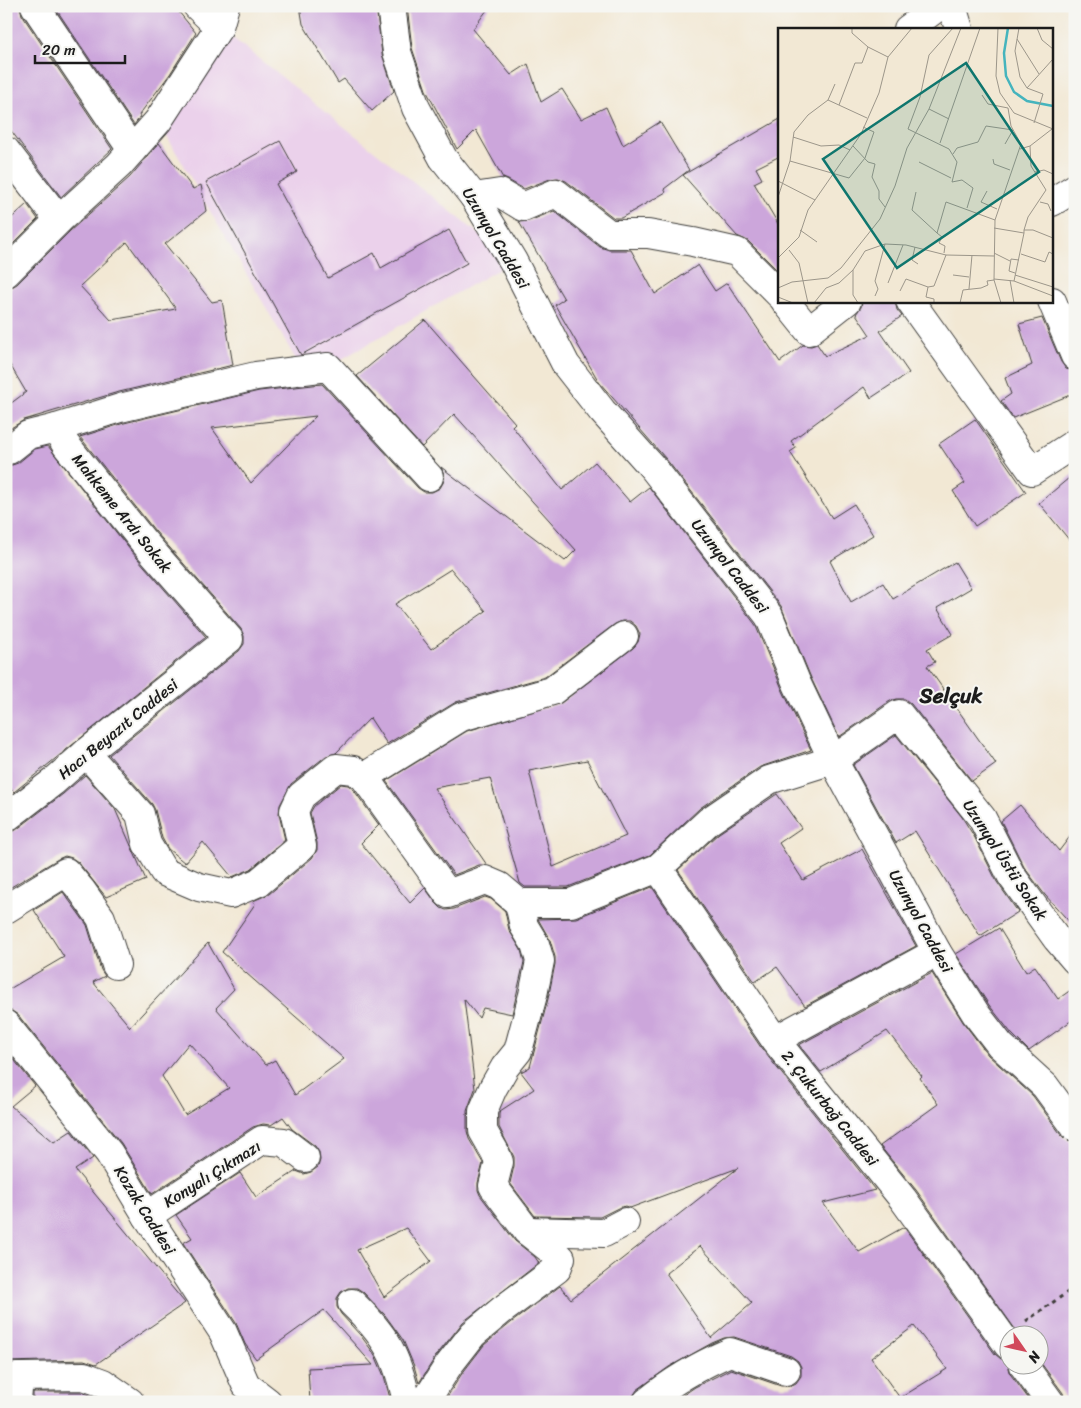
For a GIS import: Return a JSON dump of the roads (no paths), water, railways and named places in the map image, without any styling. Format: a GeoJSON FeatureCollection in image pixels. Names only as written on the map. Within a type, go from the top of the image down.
{"type":"FeatureCollection","features":[{"type":"Feature","properties":{"kind":"street"},"geometry":{"type":"LineString","coordinates":[[34,6],[132,150]]}},
{"type":"Feature","properties":{"kind":"street"},"geometry":{"type":"LineString","coordinates":[[6,273],[119,165],[158,121],[222,16],[197,6]]}},
{"type":"Feature","properties":{"kind":"street","name":"Uzunyol Caddesi"},"geometry":{"type":"LineString","coordinates":[[391,6],[397,52],[416,108],[443,158],[474,197],[512,261],[566,365],[602,411],[654,469],[769,616],[797,684],[833,760],[937,952],[976,1014],[1000,1045],[1046,1086],[1075,1127]]}},
{"type":"Feature","properties":{"kind":"street"},"geometry":{"type":"LineString","coordinates":[[909,28],[939,6]]}},
{"type":"Feature","properties":{"kind":"street"},"geometry":{"type":"LineString","coordinates":[[952,6],[959,28]]}},
{"type":"Feature","properties":{"kind":"street"},"geometry":{"type":"LineString","coordinates":[[6,152],[60,220]]}},
{"type":"Feature","properties":{"kind":"street"},"geometry":{"type":"LineString","coordinates":[[1054,201],[1075,188]]}},
{"type":"Feature","properties":{"kind":"street"},"geometry":{"type":"LineString","coordinates":[[474,197],[500,194],[523,207],[556,193],[608,234],[648,234],[737,252],[778,293]]}},
{"type":"Feature","properties":{"kind":"street"},"geometry":{"type":"LineString","coordinates":[[785,302],[809,331],[845,302]]}},
{"type":"Feature","properties":{"kind":"street"},"geometry":{"type":"LineString","coordinates":[[911,302],[1032,471],[1075,443]]}},
{"type":"Feature","properties":{"kind":"street"},"geometry":{"type":"LineString","coordinates":[[1052,302],[1075,356]]}},
{"type":"Feature","properties":{"kind":"street"},"geometry":{"type":"LineString","coordinates":[[6,446],[9,450],[28,435],[120,408],[256,376],[328,367],[429,477]]}},
{"type":"Feature","properties":{"kind":"street","name":"Mahkeme Ardı Sokak"},"geometry":{"type":"LineString","coordinates":[[56,428],[66,445],[143,541],[229,639]]}},
{"type":"Feature","properties":{"kind":"street"},"geometry":{"type":"LineString","coordinates":[[364,777],[461,717],[552,691],[624,636]]}},
{"type":"Feature","properties":{"kind":"street","name":"Hacı Beyazıt Caddesi"},"geometry":{"type":"LineString","coordinates":[[10,808],[53,782],[86,753],[229,639]]}},
{"type":"Feature","properties":{"kind":"street","name":"Uzunyol Üstü Sokak"},"geometry":{"type":"LineString","coordinates":[[833,760],[898,714],[982,818],[1011,875],[1057,939],[1075,960]]}},
{"type":"Feature","properties":{"kind":"street"},"geometry":{"type":"LineString","coordinates":[[86,753],[140,814],[147,844],[164,872],[199,887],[231,894],[259,882],[302,846],[294,811],[301,796],[336,768],[353,770],[364,777],[448,894],[484,880],[498,886],[519,903],[524,926],[535,944],[540,962],[518,1051],[504,1067],[493,1088],[483,1111],[483,1131],[499,1162],[493,1186],[527,1231],[561,1258],[557,1269],[472,1334],[448,1366],[425,1402]]}},
{"type":"Feature","properties":{"kind":"street"},"geometry":{"type":"LineString","coordinates":[[519,903],[571,903],[658,868],[709,821],[769,780],[833,760]]}},
{"type":"Feature","properties":{"kind":"street","name":"2. Çukurbağ Caddesi"},"geometry":{"type":"LineString","coordinates":[[658,868],[775,1040],[903,1199],[998,1330]]}},
{"type":"Feature","properties":{"kind":"street"},"geometry":{"type":"LineString","coordinates":[[6,909],[66,872],[102,918],[116,965]]}},
{"type":"Feature","properties":{"kind":"street"},"geometry":{"type":"LineString","coordinates":[[775,1040],[937,952]]}},
{"type":"Feature","properties":{"kind":"street","name":"Kozak Caddesi"},"geometry":{"type":"LineString","coordinates":[[6,1025],[109,1153],[147,1216],[223,1332],[242,1394],[268,1402]]}},
{"type":"Feature","properties":{"kind":"street","name":"Konyalı Çıkmazı"},"geometry":{"type":"LineString","coordinates":[[147,1216],[262,1140],[284,1142],[304,1158]]}},
{"type":"Feature","properties":{"kind":"street"},"geometry":{"type":"LineString","coordinates":[[527,1231],[604,1233],[626,1222]]}},
{"type":"Feature","properties":{"kind":"street"},"geometry":{"type":"LineString","coordinates":[[352,1302],[375,1325],[391,1350],[403,1381],[407,1402]]}},
{"type":"Feature","properties":{"kind":"street"},"geometry":{"type":"LineString","coordinates":[[647,1402],[665,1387],[699,1366],[730,1352],[786,1370]]}},
{"type":"Feature","properties":{"kind":"street"},"geometry":{"type":"LineString","coordinates":[[14,1386],[84,1376],[103,1383],[130,1402]]}},
{"type":"Feature","properties":{"kind":"street"},"geometry":{"type":"LineString","coordinates":[[1031,1376],[1050,1402]]}},
{"type":"Feature","properties":{"kind":"district","name":"Selçuk"},"geometry":{"type":"Point","coordinates":[951,696]}}]}
